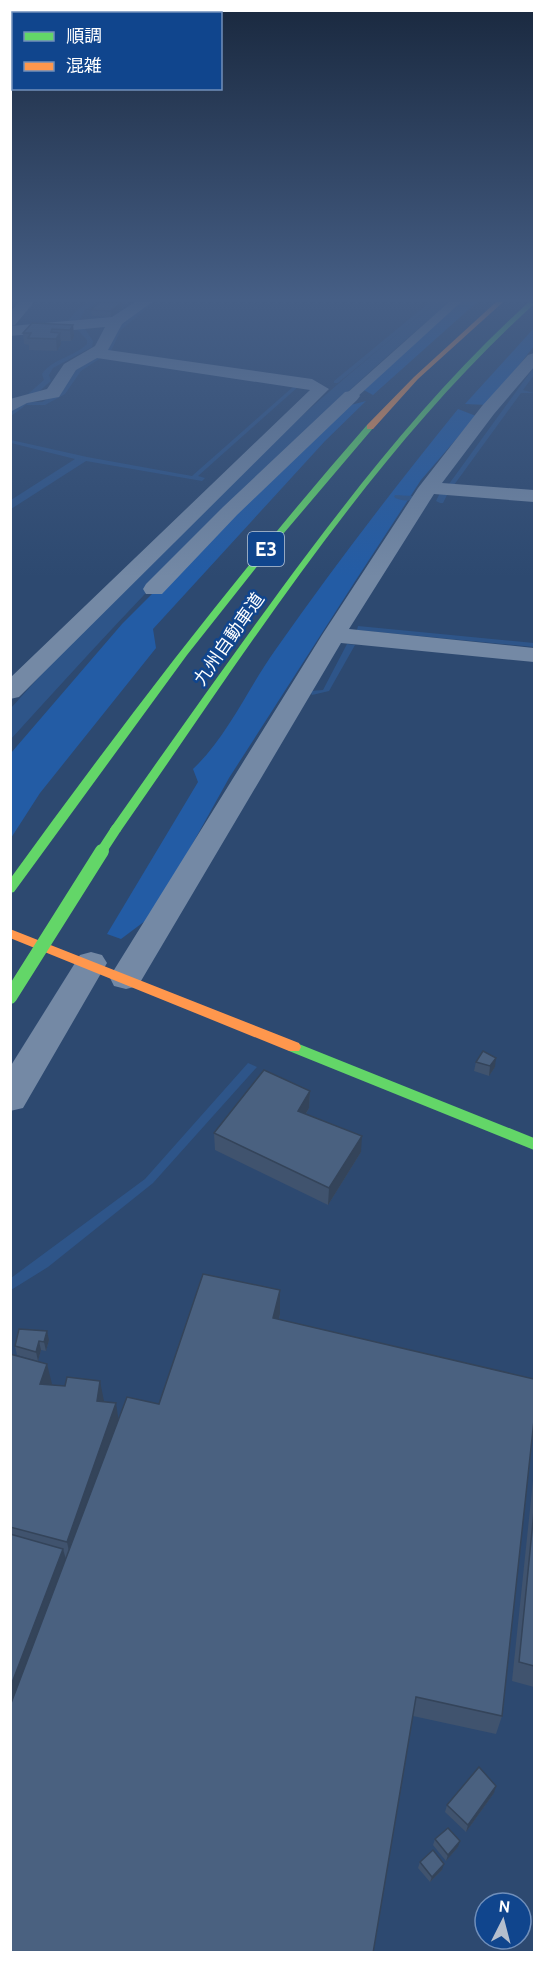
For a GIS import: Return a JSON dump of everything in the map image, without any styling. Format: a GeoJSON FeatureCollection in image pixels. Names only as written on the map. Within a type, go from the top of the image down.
{"type":"FeatureCollection","features":[{"type":"Feature","properties":{"kind":"main road","name":"九州自動車道"},"geometry":{"type":"LineString","coordinates":[[10,889],[59,819],[287,521],[402,394]]}},
{"type":"Feature","properties":{"kind":"main road","name":"九州自動車道"},"geometry":{"type":"LineString","coordinates":[[10,996],[116,829],[329,529],[441,394]]}},
{"type":"Feature","properties":{"kind":"main road"},"geometry":{"type":"LineString","coordinates":[[10,933],[91,963],[534,1144]]}},
{"type":"Feature","properties":{"kind":"street"},"geometry":{"type":"LineString","coordinates":[[14,401],[50,394]]}},
{"type":"Feature","properties":{"kind":"street"},"geometry":{"type":"LineString","coordinates":[[10,692],[316,394]]}},
{"type":"Feature","properties":{"kind":"street"},"geometry":{"type":"LineString","coordinates":[[126,978],[334,635],[428,488],[503,394]]}},
{"type":"Feature","properties":{"kind":"street"},"geometry":{"type":"LineString","coordinates":[[154,589],[230,511],[351,396]]}},
{"type":"Feature","properties":{"kind":"street"},"geometry":{"type":"LineString","coordinates":[[428,488],[534,496]]}},
{"type":"Feature","properties":{"kind":"street"},"geometry":{"type":"LineString","coordinates":[[334,635],[534,655]]}},
{"type":"Feature","properties":{"kind":"street"},"geometry":{"type":"LineString","coordinates":[[10,1098],[91,963]]}},
{"type":"Feature","properties":{"kind":"shaded area"},"geometry":{"type":"Polygon","coordinates":[[[28,394],[37,394],[11,416],[11,411],[26,401],[28,394]]]}},
{"type":"Feature","properties":{"kind":"shaded area"},"geometry":{"type":"Polygon","coordinates":[[[285,394],[290,394],[198,476],[205,478],[202,481],[86,461],[11,509],[11,500],[75,459],[11,443],[11,440],[87,457],[192,476],[285,394]]]}},
{"type":"Feature","properties":{"kind":"shaded area"},"geometry":{"type":"Polygon","coordinates":[[[327,394],[346,394],[223,513],[11,739],[11,708],[60,654],[215,496],[327,394]]]}},
{"type":"Feature","properties":{"kind":"shaded area"},"geometry":{"type":"Polygon","coordinates":[[[474,394],[497,394],[488,405],[465,404],[474,394]]]}},
{"type":"Feature","properties":{"kind":"shaded area"},"geometry":{"type":"Polygon","coordinates":[[[515,394],[521,394],[454,485],[449,484],[515,394]]]}},
{"type":"Feature","properties":{"kind":"shaded area"},"geometry":{"type":"Polygon","coordinates":[[[366,401],[325,441],[153,629],[156,648],[40,793],[11,838],[11,753],[122,624],[232,514],[347,406],[366,401]]]}},
{"type":"Feature","properties":{"kind":"shaded area"},"geometry":{"type":"Polygon","coordinates":[[[458,409],[476,416],[421,480],[354,583],[229,778],[153,915],[121,939],[107,934],[198,782],[193,769],[217,742],[266,664],[320,587],[458,409]]]}},
{"type":"Feature","properties":{"kind":"shaded area"},"geometry":{"type":"Polygon","coordinates":[[[358,626],[534,643],[534,647],[357,630],[358,626]]]}},
{"type":"Feature","properties":{"kind":"shaded area"},"geometry":{"type":"Polygon","coordinates":[[[347,644],[355,645],[329,691],[312,695],[310,691],[323,690],[347,644]]]}},
{"type":"Feature","properties":{"kind":"shaded area"},"geometry":{"type":"Polygon","coordinates":[[[248,1063],[257,1067],[153,1183],[48,1267],[11,1290],[11,1278],[145,1179],[248,1063]]]}},
{"type":"Feature","properties":{"kind":"building"},"geometry":{"type":"Polygon","coordinates":[[[483,1051],[496,1058],[490,1066],[476,1062],[483,1051]]]}},
{"type":"Feature","properties":{"kind":"building"},"geometry":{"type":"Polygon","coordinates":[[[264,1070],[310,1091],[298,1111],[362,1136],[329,1188],[214,1133],[264,1070]]]}},
{"type":"Feature","properties":{"kind":"building"},"geometry":{"type":"Polygon","coordinates":[[[203,1274],[280,1290],[273,1318],[534,1379],[534,1420],[502,1716],[416,1697],[373,1953],[10,1953],[10,1706],[127,1397],[159,1404],[203,1274]]]}},
{"type":"Feature","properties":{"kind":"building"},"geometry":{"type":"Polygon","coordinates":[[[19,1329],[47,1331],[44,1342],[39,1341],[36,1352],[15,1346],[19,1329]]]}},
{"type":"Feature","properties":{"kind":"building"},"geometry":{"type":"Polygon","coordinates":[[[10,1354],[47,1364],[40,1384],[65,1386],[67,1377],[100,1381],[97,1401],[116,1403],[67,1542],[10,1527],[10,1354]]]}},
{"type":"Feature","properties":{"kind":"building"},"geometry":{"type":"Polygon","coordinates":[[[534,1511],[534,1666],[519,1662],[534,1511]]]}},
{"type":"Feature","properties":{"kind":"building"},"geometry":{"type":"Polygon","coordinates":[[[10,1534],[63,1549],[10,1688],[10,1534]]]}},
{"type":"Feature","properties":{"kind":"building"},"geometry":{"type":"Polygon","coordinates":[[[479,1767],[496,1786],[468,1825],[447,1805],[479,1767]]]}},
{"type":"Feature","properties":{"kind":"building"},"geometry":{"type":"Polygon","coordinates":[[[448,1828],[460,1841],[448,1855],[435,1839],[448,1828]]]}},
{"type":"Feature","properties":{"kind":"building"},"geometry":{"type":"Polygon","coordinates":[[[433,1850],[444,1864],[432,1877],[420,1862],[433,1850]]]}},
{"type":"Feature","properties":{"kind":"waterway"},"geometry":{"type":"LineString","coordinates":[[29,404],[43,404],[62,394]]}},
{"type":"Feature","properties":{"kind":"waterway"},"geometry":{"type":"LineString","coordinates":[[440,501],[443,495]]}},
{"type":"Feature","properties":{"kind":"waterway"},"geometry":{"type":"LineString","coordinates":[[398,497],[412,498]]}},
{"type":"Feature","properties":{"kind":"traffic: fast"},"geometry":{"type":"LineString","coordinates":[[116,829],[268,613],[331,528],[441,394]]}},
{"type":"Feature","properties":{"kind":"traffic: fast"},"geometry":{"type":"LineString","coordinates":[[10,889],[95,770],[228,595],[370,427]]}},
{"type":"Feature","properties":{"kind":"traffic: fast"},"geometry":{"type":"LineString","coordinates":[[10,997],[116,829]]}},
{"type":"Feature","properties":{"kind":"traffic: fast"},"geometry":{"type":"LineString","coordinates":[[294,1047],[534,1144]]}},
{"type":"Feature","properties":{"kind":"traffic: slow"},"geometry":{"type":"LineString","coordinates":[[370,427],[401,394]]}},
{"type":"Feature","properties":{"kind":"traffic: slow"},"geometry":{"type":"LineString","coordinates":[[10,933],[294,1047]]}}]}
